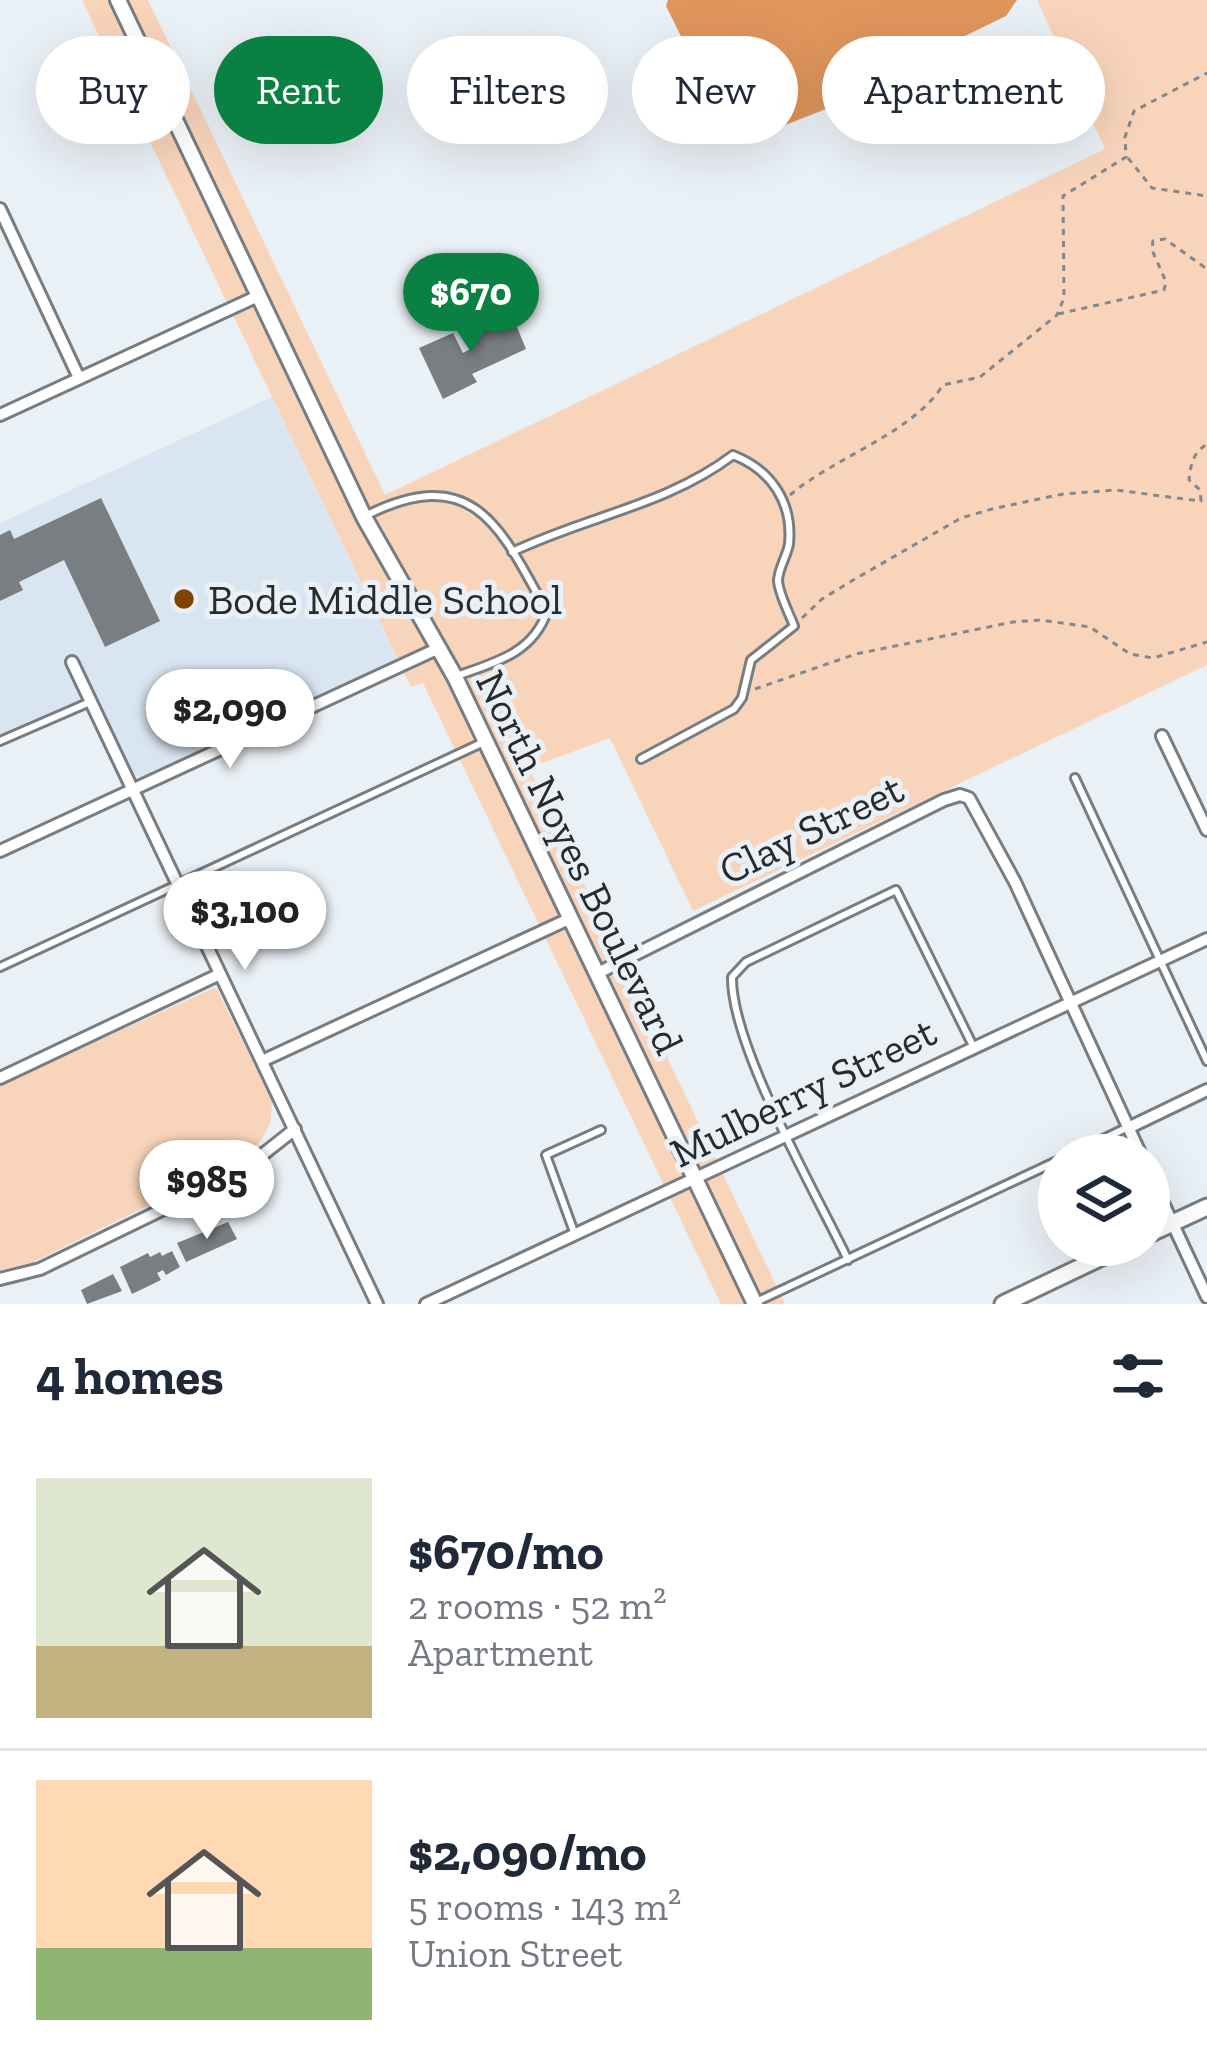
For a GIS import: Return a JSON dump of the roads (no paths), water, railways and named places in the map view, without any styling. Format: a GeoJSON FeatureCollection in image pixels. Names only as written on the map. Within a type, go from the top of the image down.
{"type":"FeatureCollection","features":[{"type":"Feature","properties":{"kind":"main road"},"geometry":{"type":"LineString","coordinates":[[1172,1223],[1207,1207]]}},
{"type":"Feature","properties":{"kind":"main road"},"geometry":{"type":"LineString","coordinates":[[1003,1304],[1083,1266]]}},
{"type":"Feature","properties":{"kind":"street","name":"North Noyes Boulevard"},"geometry":{"type":"LineString","coordinates":[[118,0],[364,517],[455,677],[754,1304]]}},
{"type":"Feature","properties":{"kind":"street"},"geometry":{"type":"LineString","coordinates":[[0,209],[79,378]]}},
{"type":"Feature","properties":{"kind":"street"},"geometry":{"type":"LineString","coordinates":[[0,415],[258,296]]}},
{"type":"Feature","properties":{"kind":"street"},"geometry":{"type":"LineString","coordinates":[[0,851],[439,648]]}},
{"type":"Feature","properties":{"kind":"street"},"geometry":{"type":"LineString","coordinates":[[71,662],[376,1304]]}},
{"type":"Feature","properties":{"kind":"street"},"geometry":{"type":"LineString","coordinates":[[1162,736],[1207,830]]}},
{"type":"Feature","properties":{"kind":"street","name":"Clay Street"},"geometry":{"type":"LineString","coordinates":[[598,973],[960,795],[974,804],[1070,1001]]}},
{"type":"Feature","properties":{"kind":"street"},"geometry":{"type":"LineString","coordinates":[[262,1061],[571,918]]}},
{"type":"Feature","properties":{"kind":"street","name":"Mulberry Street"},"geometry":{"type":"LineString","coordinates":[[426,1304],[1207,939]]}},
{"type":"Feature","properties":{"kind":"street"},"geometry":{"type":"LineString","coordinates":[[0,1078],[220,974]]}},
{"type":"Feature","properties":{"kind":"street"},"geometry":{"type":"LineString","coordinates":[[1070,1001],[1131,1134]]}},
{"type":"Feature","properties":{"kind":"street"},"geometry":{"type":"LineString","coordinates":[[1128,1128],[1207,1090]]}},
{"type":"Feature","properties":{"kind":"street"},"geometry":{"type":"LineString","coordinates":[[0,1279],[40,1269],[242,1172],[295,1129]]}},
{"type":"Feature","properties":{"kind":"street"},"geometry":{"type":"LineString","coordinates":[[1170,1219],[1207,1297]]}},
{"type":"Feature","properties":{"kind":"lane"},"geometry":{"type":"LineString","coordinates":[[512,552],[554,532],[701,480],[733,454],[771,478],[784,500],[789,548],[778,579],[794,626],[751,660],[734,709],[641,759]]}},
{"type":"Feature","properties":{"kind":"lane"},"geometry":{"type":"LineString","coordinates":[[364,517],[423,495],[468,502],[481,511],[512,552],[547,612],[534,640],[455,677]]}},
{"type":"Feature","properties":{"kind":"lane"},"geometry":{"type":"LineString","coordinates":[[0,741],[91,702]]}},
{"type":"Feature","properties":{"kind":"lane"},"geometry":{"type":"LineString","coordinates":[[0,967],[486,741]]}},
{"type":"Feature","properties":{"kind":"lane"},"geometry":{"type":"LineString","coordinates":[[1075,778],[1207,1061]]}},
{"type":"Feature","properties":{"kind":"lane"},"geometry":{"type":"LineString","coordinates":[[848,1259],[755,1066],[731,998],[732,977],[746,962],[896,890],[974,1048]]}},
{"type":"Feature","properties":{"kind":"lane"},"geometry":{"type":"LineString","coordinates":[[1115,1134],[1128,1128]]}},
{"type":"Feature","properties":{"kind":"lane"},"geometry":{"type":"LineString","coordinates":[[575,1235],[546,1155],[601,1130]]}},
{"type":"Feature","properties":{"kind":"lane"},"geometry":{"type":"LineString","coordinates":[[754,1304],[1038,1170]]}},
{"type":"Feature","properties":{"kind":"place","name":"Bode Middle School"},"geometry":{"type":"Point","coordinates":[184,599]}}]}
